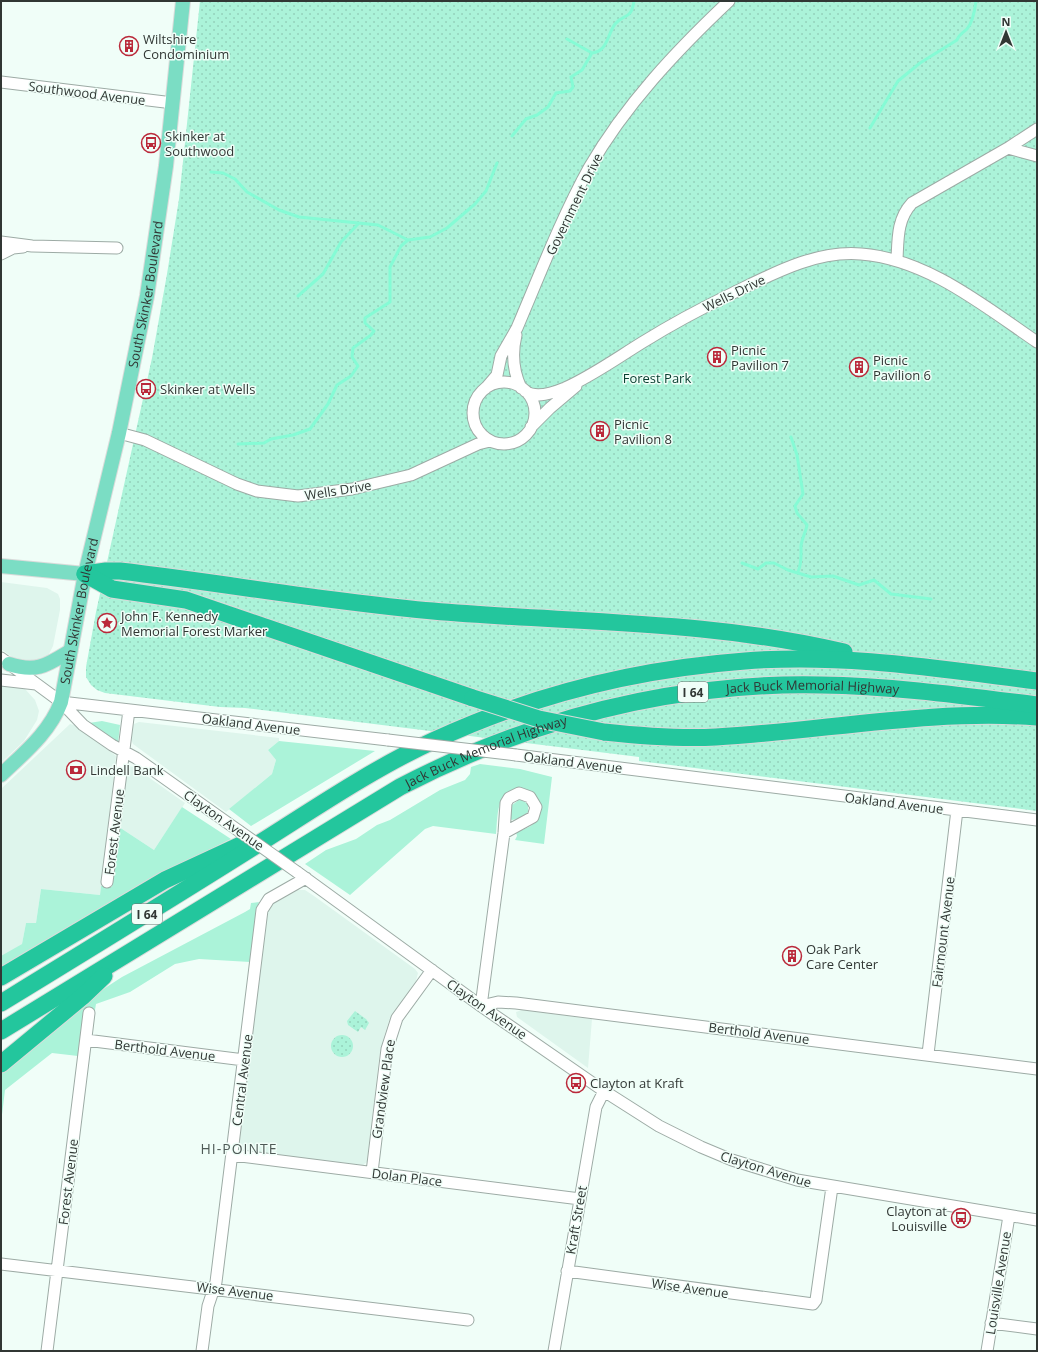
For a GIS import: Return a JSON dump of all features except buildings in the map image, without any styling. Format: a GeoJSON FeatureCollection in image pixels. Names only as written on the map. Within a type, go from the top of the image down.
{"type":"FeatureCollection","features":[{"type":"Feature","properties":{"kind":"highway"},"geometry":{"type":"LineString","coordinates":[[85,574],[120,571],[431,611],[624,624],[735,634],[803,642],[891,663]]}},
{"type":"Feature","properties":{"kind":"highway"},"geometry":{"type":"LineString","coordinates":[[85,574],[112,589],[186,600],[539,719],[604,732],[643,736],[715,737],[982,715],[1037,717]]}},
{"type":"Feature","properties":{"kind":"highway","name":"Jack Buck Memorial Highway"},"geometry":{"type":"LineString","coordinates":[[1,1003],[368,775],[435,740],[495,716],[575,690],[674,668],[746,660],[818,659],[891,663],[1037,681]]}},
{"type":"Feature","properties":{"kind":"highway","name":"Jack Buck Memorial Highway"},"geometry":{"type":"LineString","coordinates":[[1,1032],[400,787],[459,758],[571,717],[674,695],[747,686],[783,685],[892,688],[1037,705]]}},
{"type":"Feature","properties":{"kind":"highway"},"geometry":{"type":"LineString","coordinates":[[1,977],[165,880],[225,851],[292,823]]}},
{"type":"Feature","properties":{"kind":"highway"},"geometry":{"type":"LineString","coordinates":[[1,1064],[82,997],[123,956]]}},
{"type":"Feature","properties":{"kind":"main road","name":"South Skinker Boulevard"},"geometry":{"type":"LineString","coordinates":[[1,775],[45,731],[53,720],[61,702],[85,574],[119,434],[148,289],[166,166],[183,1]]}},
{"type":"Feature","properties":{"kind":"main road"},"geometry":{"type":"LineString","coordinates":[[1,566],[85,574]]}},
{"type":"Feature","properties":{"kind":"main road"},"geometry":{"type":"LineString","coordinates":[[5,661],[27,669],[38,668],[70,652]]}},
{"type":"Feature","properties":{"kind":"street","name":"Government Drive"},"geometry":{"type":"LineString","coordinates":[[523,389],[515,372],[514,364],[513,345],[517,328],[563,219],[589,168],[610,135],[636,100],[688,41],[729,1]]}},
{"type":"Feature","properties":{"kind":"street","name":"Southwood Avenue"},"geometry":{"type":"LineString","coordinates":[[1,82],[173,103]]}},
{"type":"Feature","properties":{"kind":"street"},"geometry":{"type":"LineString","coordinates":[[897,260],[899,228],[902,217],[912,202],[1008,148],[1037,129]]}},
{"type":"Feature","properties":{"kind":"street"},"geometry":{"type":"LineString","coordinates":[[1008,148],[1037,156]]}},
{"type":"Feature","properties":{"kind":"street"},"geometry":{"type":"LineString","coordinates":[[1,242],[32,246],[117,248]]}},
{"type":"Feature","properties":{"kind":"street"},"geometry":{"type":"LineString","coordinates":[[1,254],[13,248],[32,246]]}},
{"type":"Feature","properties":{"kind":"street","name":"Wells Drive"},"geometry":{"type":"LineString","coordinates":[[531,428],[550,408],[585,378],[701,309],[798,264],[843,254],[876,255],[897,260],[925,271],[974,299],[1037,342]]}},
{"type":"Feature","properties":{"kind":"street","name":"Government Drive"},"geometry":{"type":"LineString","coordinates":[[485,389],[497,375],[501,356],[507,343],[517,328]]}},
{"type":"Feature","properties":{"kind":"street","name":"Wells Drive"},"geometry":{"type":"LineString","coordinates":[[523,389],[533,395],[545,394],[585,378]]}},
{"type":"Feature","properties":{"kind":"street"},"geometry":{"type":"LineString","coordinates":[[499,383],[514,384],[523,389],[533,404],[534,420],[531,428],[517,441],[508,444],[490,441],[478,430],[473,416],[476,400],[485,389],[499,383]]}},
{"type":"Feature","properties":{"kind":"street","name":"Wells Drive"},"geometry":{"type":"LineString","coordinates":[[119,434],[138,438],[156,445],[237,484],[257,491],[298,496],[352,489],[404,477],[428,468],[478,444],[490,441]]}},
{"type":"Feature","properties":{"kind":"street","name":"Clayton Avenue"},"geometry":{"type":"LineString","coordinates":[[5,661],[61,702],[83,725],[112,745],[124,751],[239,830],[481,1006],[604,1091],[659,1126],[701,1147],[766,1171],[832,1187],[1037,1220]]}},
{"type":"Feature","properties":{"kind":"street"},"geometry":{"type":"LineString","coordinates":[[1,680],[36,684]]}},
{"type":"Feature","properties":{"kind":"street","name":"Oakland Avenue"},"geometry":{"type":"LineString","coordinates":[[61,702],[516,755],[1037,820]]}},
{"type":"Feature","properties":{"kind":"street","name":"Forest Avenue"},"geometry":{"type":"LineString","coordinates":[[108,882],[129,710]]}},
{"type":"Feature","properties":{"kind":"street","name":"Fairmount Avenue"},"geometry":{"type":"LineString","coordinates":[[928,1054],[957,810]]}},
{"type":"Feature","properties":{"kind":"street"},"geometry":{"type":"LineString","coordinates":[[481,1006],[504,833]]}},
{"type":"Feature","properties":{"kind":"street","name":"Central Avenue"},"geometry":{"type":"LineString","coordinates":[[202,1351],[208,1306],[215,1289],[233,1155],[262,910],[269,899],[302,875]]}},
{"type":"Feature","properties":{"kind":"street","name":"Grandview Place"},"geometry":{"type":"LineString","coordinates":[[372,1172],[387,1049],[391,1033],[397,1018],[432,970]]}},
{"type":"Feature","properties":{"kind":"street","name":"Berthold Avenue"},"geometry":{"type":"LineString","coordinates":[[481,1006],[498,1002],[516,1003],[1037,1069]]}},
{"type":"Feature","properties":{"kind":"street","name":"Forest Avenue"},"geometry":{"type":"LineString","coordinates":[[47,1351],[89,1013]]}},
{"type":"Feature","properties":{"kind":"street","name":"Berthold Avenue"},"geometry":{"type":"LineString","coordinates":[[86,1040],[244,1060]]}},
{"type":"Feature","properties":{"kind":"street","name":"Kraft Street"},"geometry":{"type":"LineString","coordinates":[[554,1351],[596,1107],[604,1091]]}},
{"type":"Feature","properties":{"kind":"street","name":"Dolan Place"},"geometry":{"type":"LineString","coordinates":[[233,1155],[580,1199]]}},
{"type":"Feature","properties":{"kind":"street","name":"Wise Avenue"},"geometry":{"type":"LineString","coordinates":[[567,1272],[813,1304],[816,1300],[832,1187]]}},
{"type":"Feature","properties":{"kind":"street","name":"Louisville Avenue"},"geometry":{"type":"LineString","coordinates":[[987,1351],[1009,1216]]}},
{"type":"Feature","properties":{"kind":"street","name":"Wise Avenue"},"geometry":{"type":"LineString","coordinates":[[1,1264],[468,1320]]}},
{"type":"Feature","properties":{"kind":"street"},"geometry":{"type":"LineString","coordinates":[[991,1323],[1037,1329]]}},
{"type":"Feature","properties":{"kind":"shaded area"},"geometry":{"type":"Polygon","coordinates":[[[1,582],[47,588],[58,594],[60,599],[60,610],[53,646],[46,660],[19,662],[1,649],[1,582]]]}},
{"type":"Feature","properties":{"kind":"shaded area"},"geometry":{"type":"Polygon","coordinates":[[[1,684],[25,689],[35,700],[39,711],[37,720],[24,741],[1,763],[1,684]]]}},
{"type":"Feature","properties":{"kind":"shaded area"},"geometry":{"type":"Polygon","coordinates":[[[139,722],[279,738],[279,741],[268,750],[276,760],[272,774],[226,812],[133,744],[131,739],[133,727],[134,724],[139,722]]]}},
{"type":"Feature","properties":{"kind":"shaded area"},"geometry":{"type":"Polygon","coordinates":[[[70,724],[77,726],[116,756],[100,895],[41,889],[36,923],[26,923],[22,944],[3,957],[1,954],[1,789],[70,724]]]}},
{"type":"Feature","properties":{"kind":"shaded area"},"geometry":{"type":"Polygon","coordinates":[[[127,767],[134,767],[185,803],[154,850],[119,827],[127,767]]]}},
{"type":"Feature","properties":{"kind":"shaded area"},"geometry":{"type":"Polygon","coordinates":[[[298,890],[305,890],[314,896],[415,969],[418,973],[416,981],[389,1021],[384,1036],[379,1058],[367,1162],[363,1165],[243,1151],[239,1147],[268,911],[272,904],[298,890]]]}},
{"type":"Feature","properties":{"kind":"shaded area"},"geometry":{"type":"Polygon","coordinates":[[[522,1010],[592,1019],[588,1068],[517,1017],[516,1012],[522,1010]]]}},
{"type":"Feature","properties":{"kind":"green space","name":"Forest Park"},"geometry":{"type":"Polygon","coordinates":[[[200,1],[1037,1],[1037,811],[639,761],[639,757],[245,708],[220,707],[105,693],[97,690],[91,685],[86,677],[86,667],[96,612],[152,358],[179,199],[200,1]]]}},
{"type":"Feature","properties":{"kind":"green space"},"geometry":{"type":"Polygon","coordinates":[[[102,721],[120,725],[118,743],[89,723],[102,721]]]}},
{"type":"Feature","properties":{"kind":"green space"},"geometry":{"type":"Polygon","coordinates":[[[279,741],[375,751],[251,826],[229,809],[272,774],[276,760],[268,750],[279,741]]]}},
{"type":"Feature","properties":{"kind":"green space"},"geometry":{"type":"Polygon","coordinates":[[[480,764],[520,769],[552,777],[544,844],[515,840],[517,836],[516,832],[533,824],[539,815],[541,806],[538,798],[532,792],[516,788],[508,792],[501,801],[498,812],[496,834],[433,826],[425,829],[350,895],[305,864],[326,850],[356,839],[377,825],[390,820],[440,790],[465,780],[470,774],[471,767],[480,764]]]}},
{"type":"Feature","properties":{"kind":"green space"},"geometry":{"type":"Polygon","coordinates":[[[520,799],[528,804],[528,812],[521,818],[512,820],[510,819],[511,806],[520,799]]]}},
{"type":"Feature","properties":{"kind":"green space"},"geometry":{"type":"Polygon","coordinates":[[[182,807],[231,839],[139,885],[1,968],[1,956],[22,944],[26,923],[36,923],[41,889],[100,895],[101,886],[112,887],[119,827],[154,850],[182,807]]]}},
{"type":"Feature","properties":{"kind":"green space"},"geometry":{"type":"Polygon","coordinates":[[[259,902],[256,910],[250,962],[199,959],[175,964],[130,992],[96,1004],[95,1010],[85,1010],[78,1056],[52,1053],[5,1090],[1,1123],[1,1074],[102,990],[122,977],[245,912],[250,909],[251,903],[259,902]]]}},
{"type":"Feature","properties":{"kind":"green space"},"geometry":{"type":"Polygon","coordinates":[[[355,1011],[369,1023],[365,1030],[361,1027],[358,1032],[348,1025],[347,1021],[355,1011]]]}},
{"type":"Feature","properties":{"kind":"green space"},"geometry":{"type":"Polygon","coordinates":[[[342,1035],[350,1038],[353,1046],[350,1054],[342,1057],[334,1054],[331,1046],[334,1038],[342,1035]]]}},
{"type":"Feature","properties":{"kind":"waterway"},"geometry":{"type":"LineString","coordinates":[[512,136],[526,119],[537,115],[548,107],[556,93],[570,91],[573,87],[571,77],[582,70],[592,53],[597,52],[604,46],[612,28],[618,21],[629,14],[633,7],[634,1]]}},
{"type":"Feature","properties":{"kind":"waterway"},"geometry":{"type":"LineString","coordinates":[[870,128],[898,81],[920,63],[957,40],[967,29],[972,19],[976,1]]}},
{"type":"Feature","properties":{"kind":"waterway"},"geometry":{"type":"LineString","coordinates":[[567,39],[592,53]]}},
{"type":"Feature","properties":{"kind":"waterway"},"geometry":{"type":"LineString","coordinates":[[238,444],[264,443],[271,439],[293,435],[310,429],[328,404],[337,385],[351,376],[358,366],[352,357],[353,348],[371,335],[374,331],[365,323],[365,318],[390,302],[390,267],[401,246],[408,240],[430,237],[447,228],[475,204],[486,191],[497,163]]}},
{"type":"Feature","properties":{"kind":"waterway"},"geometry":{"type":"LineString","coordinates":[[211,172],[223,173],[235,179],[247,192],[279,210],[299,217],[378,225],[408,240]]}},
{"type":"Feature","properties":{"kind":"waterway"},"geometry":{"type":"LineString","coordinates":[[298,296],[323,274],[341,242],[358,224]]}},
{"type":"Feature","properties":{"kind":"waterway"},"geometry":{"type":"LineString","coordinates":[[791,437],[797,455],[803,494],[795,506],[797,513],[807,525],[801,544],[801,562],[798,572]]}},
{"type":"Feature","properties":{"kind":"waterway"},"geometry":{"type":"LineString","coordinates":[[742,563],[758,569],[766,563],[774,563],[788,570],[811,577],[833,576],[859,585],[874,580],[891,594],[931,599]]}},
{"type":"Feature","properties":{"kind":"place","name":"Wiltshire Condominium"},"geometry":{"type":"Point","coordinates":[129,46]}},
{"type":"Feature","properties":{"kind":"place","name":"Skinker at Southwood"},"geometry":{"type":"Point","coordinates":[151,143]}},
{"type":"Feature","properties":{"kind":"place","name":"Picnic Pavilion 7"},"geometry":{"type":"Point","coordinates":[717,357]}},
{"type":"Feature","properties":{"kind":"place","name":"Picnic Pavilion 6"},"geometry":{"type":"Point","coordinates":[859,367]}},
{"type":"Feature","properties":{"kind":"place","name":"Skinker at Wells"},"geometry":{"type":"Point","coordinates":[146,389]}},
{"type":"Feature","properties":{"kind":"place","name":"Picnic Pavilion 8"},"geometry":{"type":"Point","coordinates":[600,431]}},
{"type":"Feature","properties":{"kind":"place","name":"John F. Kennedy Memorial Forest Marker"},"geometry":{"type":"Point","coordinates":[107,623]}},
{"type":"Feature","properties":{"kind":"place","name":"Lindell Bank"},"geometry":{"type":"Point","coordinates":[76,770]}},
{"type":"Feature","properties":{"kind":"place","name":"Oak Park Care Center"},"geometry":{"type":"Point","coordinates":[792,956]}},
{"type":"Feature","properties":{"kind":"place","name":"Clayton at Kraft"},"geometry":{"type":"Point","coordinates":[576,1083]}},
{"type":"Feature","properties":{"kind":"place","name":"Clayton at Louisville"},"geometry":{"type":"Point","coordinates":[961,1218]}},
{"type":"Feature","properties":{"kind":"district","name":"HI-POINTE"},"geometry":{"type":"Point","coordinates":[239,1148]}}]}
